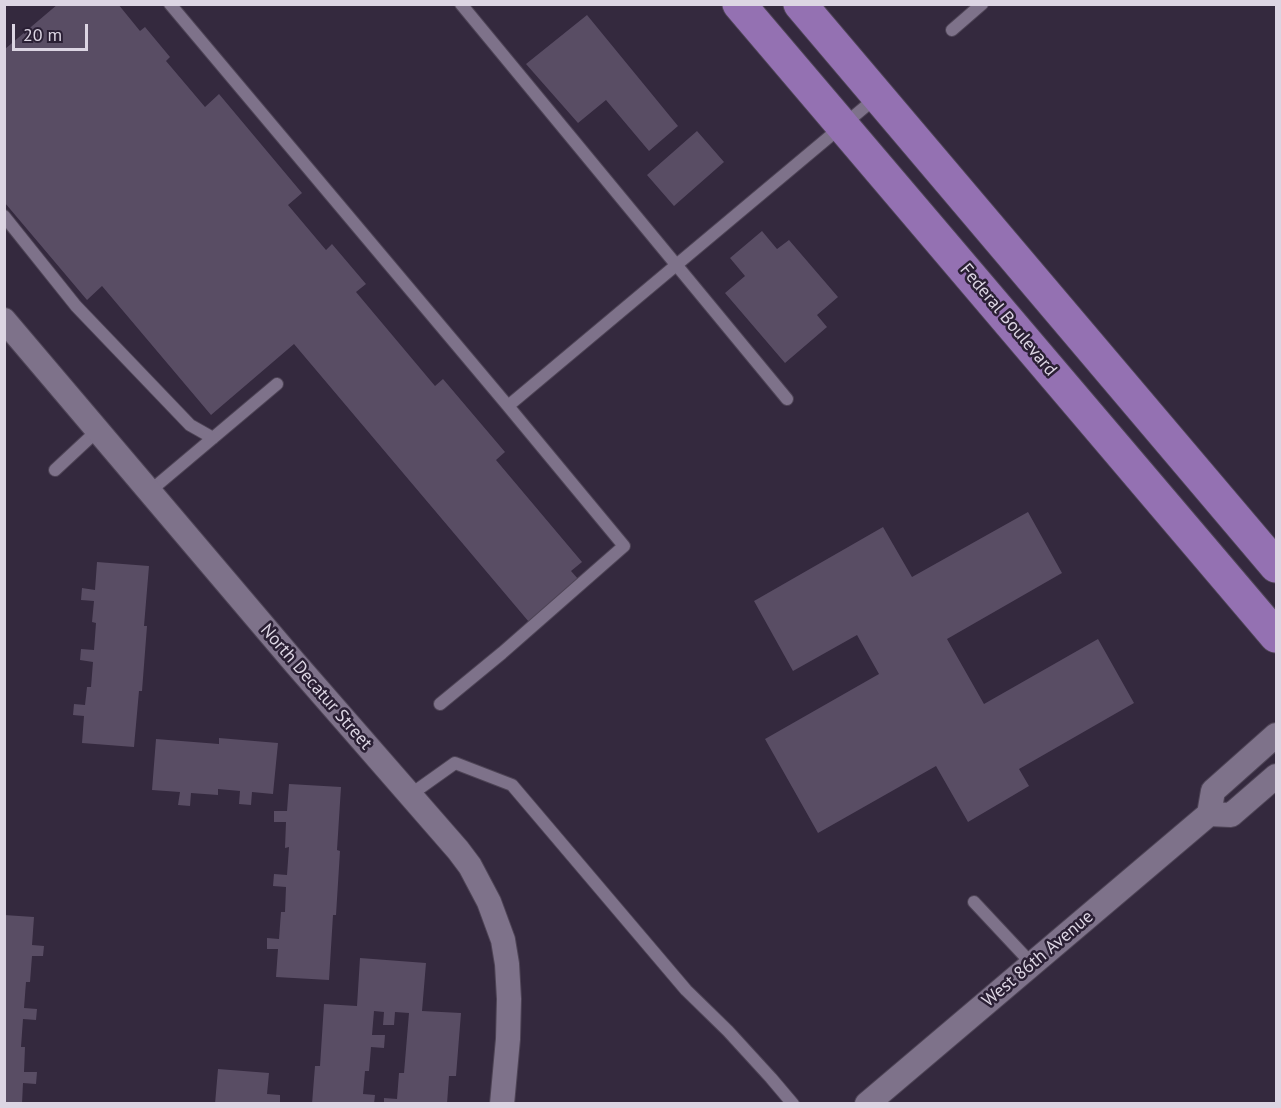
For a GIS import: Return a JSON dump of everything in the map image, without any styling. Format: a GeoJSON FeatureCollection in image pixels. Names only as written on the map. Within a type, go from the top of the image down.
{"type":"FeatureCollection","features":[{"type":"Feature","properties":{"kind":"main road","name":"Federal Boulevard"},"geometry":{"type":"LineString","coordinates":[[739,4],[1276,636]]}},
{"type":"Feature","properties":{"kind":"main road"},"geometry":{"type":"LineString","coordinates":[[800,4],[1276,566]]}},
{"type":"Feature","properties":{"kind":"street","name":"North Decatur Street"},"geometry":{"type":"LineString","coordinates":[[4,320],[470,866],[489,902],[503,940],[507,964],[508,1040],[502,1104]]}},
{"type":"Feature","properties":{"kind":"street"},"geometry":{"type":"LineString","coordinates":[[1276,735],[1212,790],[1209,814],[1231,815],[1276,776]]}},
{"type":"Feature","properties":{"kind":"street","name":"West 86th Avenue"},"geometry":{"type":"LineString","coordinates":[[867,1104],[1209,814]]}},
{"type":"Feature","properties":{"kind":"lane"},"geometry":{"type":"LineString","coordinates":[[170,4],[624,546],[440,704]]}},
{"type":"Feature","properties":{"kind":"lane"},"geometry":{"type":"LineString","coordinates":[[461,4],[787,399]]}},
{"type":"Feature","properties":{"kind":"lane"},"geometry":{"type":"LineString","coordinates":[[952,30],[982,4]]}},
{"type":"Feature","properties":{"kind":"lane"},"geometry":{"type":"LineString","coordinates":[[508,406],[878,96]]}},
{"type":"Feature","properties":{"kind":"lane"},"geometry":{"type":"LineString","coordinates":[[4,216],[76,306],[189,425],[213,438]]}},
{"type":"Feature","properties":{"kind":"lane"},"geometry":{"type":"LineString","coordinates":[[150,491],[277,384]]}},
{"type":"Feature","properties":{"kind":"lane"},"geometry":{"type":"LineString","coordinates":[[55,470],[98,430]]}},
{"type":"Feature","properties":{"kind":"lane"},"geometry":{"type":"LineString","coordinates":[[410,795],[455,763],[512,785],[686,990],[742,1046],[793,1104]]}},
{"type":"Feature","properties":{"kind":"lane"},"geometry":{"type":"LineString","coordinates":[[974,902],[1032,964]]}},
{"type":"Feature","properties":{"kind":"building"},"geometry":{"type":"Polygon","coordinates":[[[58,4],[118,4],[140,31],[145,27],[170,57],[166,61],[205,107],[219,94],[302,193],[288,205],[326,250],[332,244],[366,284],[356,292],[435,386],[443,379],[505,452],[496,460],[582,562],[571,571],[579,580],[529,622],[294,344],[211,415],[102,286],[87,300],[5,203],[5,49],[58,4]]]}},
{"type":"Feature","properties":{"kind":"building"},"geometry":{"type":"Polygon","coordinates":[[[587,15],[678,126],[649,151],[606,100],[578,123],[526,64],[587,15]]]}},
{"type":"Feature","properties":{"kind":"building"},"geometry":{"type":"Polygon","coordinates":[[[697,131],[724,162],[674,206],[647,175],[697,131]]]}},
{"type":"Feature","properties":{"kind":"building"},"geometry":{"type":"Polygon","coordinates":[[[762,231],[777,249],[789,240],[838,297],[817,315],[827,327],[785,363],[725,293],[745,276],[730,258],[762,231]]]}},
{"type":"Feature","properties":{"kind":"building"},"geometry":{"type":"Polygon","coordinates":[[[1028,512],[1062,573],[947,639],[984,704],[1098,639],[1134,703],[1019,769],[1029,786],[968,822],[936,766],[818,833],[765,739],[879,674],[857,635],[793,671],[754,601],[883,527],[912,577],[1028,512]]]}},
{"type":"Feature","properties":{"kind":"building"},"geometry":{"type":"Polygon","coordinates":[[[97,562],[149,566],[142,691],[139,691],[134,747],[82,743],[84,716],[73,715],[74,704],[85,705],[87,687],[91,687],[93,662],[80,660],[81,649],[94,650],[96,623],[92,622],[94,601],[81,600],[82,588],[95,590],[97,562]]]}},
{"type":"Feature","properties":{"kind":"building"},"geometry":{"type":"Polygon","coordinates":[[[219,738],[278,743],[273,794],[252,792],[251,805],[239,804],[240,791],[218,789],[218,795],[191,793],[190,806],[178,805],[180,792],[152,790],[156,739],[219,744],[219,738]]]}},
{"type":"Feature","properties":{"kind":"building"},"geometry":{"type":"Polygon","coordinates":[[[289,784],[341,787],[337,850],[340,851],[329,980],[276,977],[278,949],[267,949],[267,938],[279,939],[281,912],[285,912],[286,887],[273,886],[274,874],[287,875],[289,847],[285,848],[286,822],[274,822],[274,811],[287,811],[289,784]]]}},
{"type":"Feature","properties":{"kind":"building"},"geometry":{"type":"Polygon","coordinates":[[[4,915],[34,917],[32,945],[44,946],[43,956],[32,956],[30,982],[26,982],[24,1008],[37,1009],[36,1020],[23,1019],[21,1047],[25,1047],[24,1072],[37,1072],[36,1084],[23,1083],[22,1104],[4,1104],[4,915]]]}},
{"type":"Feature","properties":{"kind":"building"},"geometry":{"type":"Polygon","coordinates":[[[360,958],[426,963],[422,1011],[461,1013],[456,1076],[449,1076],[447,1104],[384,1104],[384,1098],[397,1099],[399,1073],[404,1073],[409,1013],[395,1012],[394,1025],[383,1025],[384,1012],[374,1011],[372,1035],[385,1035],[384,1048],[371,1047],[369,1071],[365,1071],[363,1094],[375,1095],[374,1104],[312,1104],[315,1066],[320,1066],[324,1004],[357,1006],[360,958]]]}},
{"type":"Feature","properties":{"kind":"building"},"geometry":{"type":"Polygon","coordinates":[[[218,1069],[269,1073],[267,1094],[280,1095],[280,1104],[215,1104],[218,1069]]]}}]}
